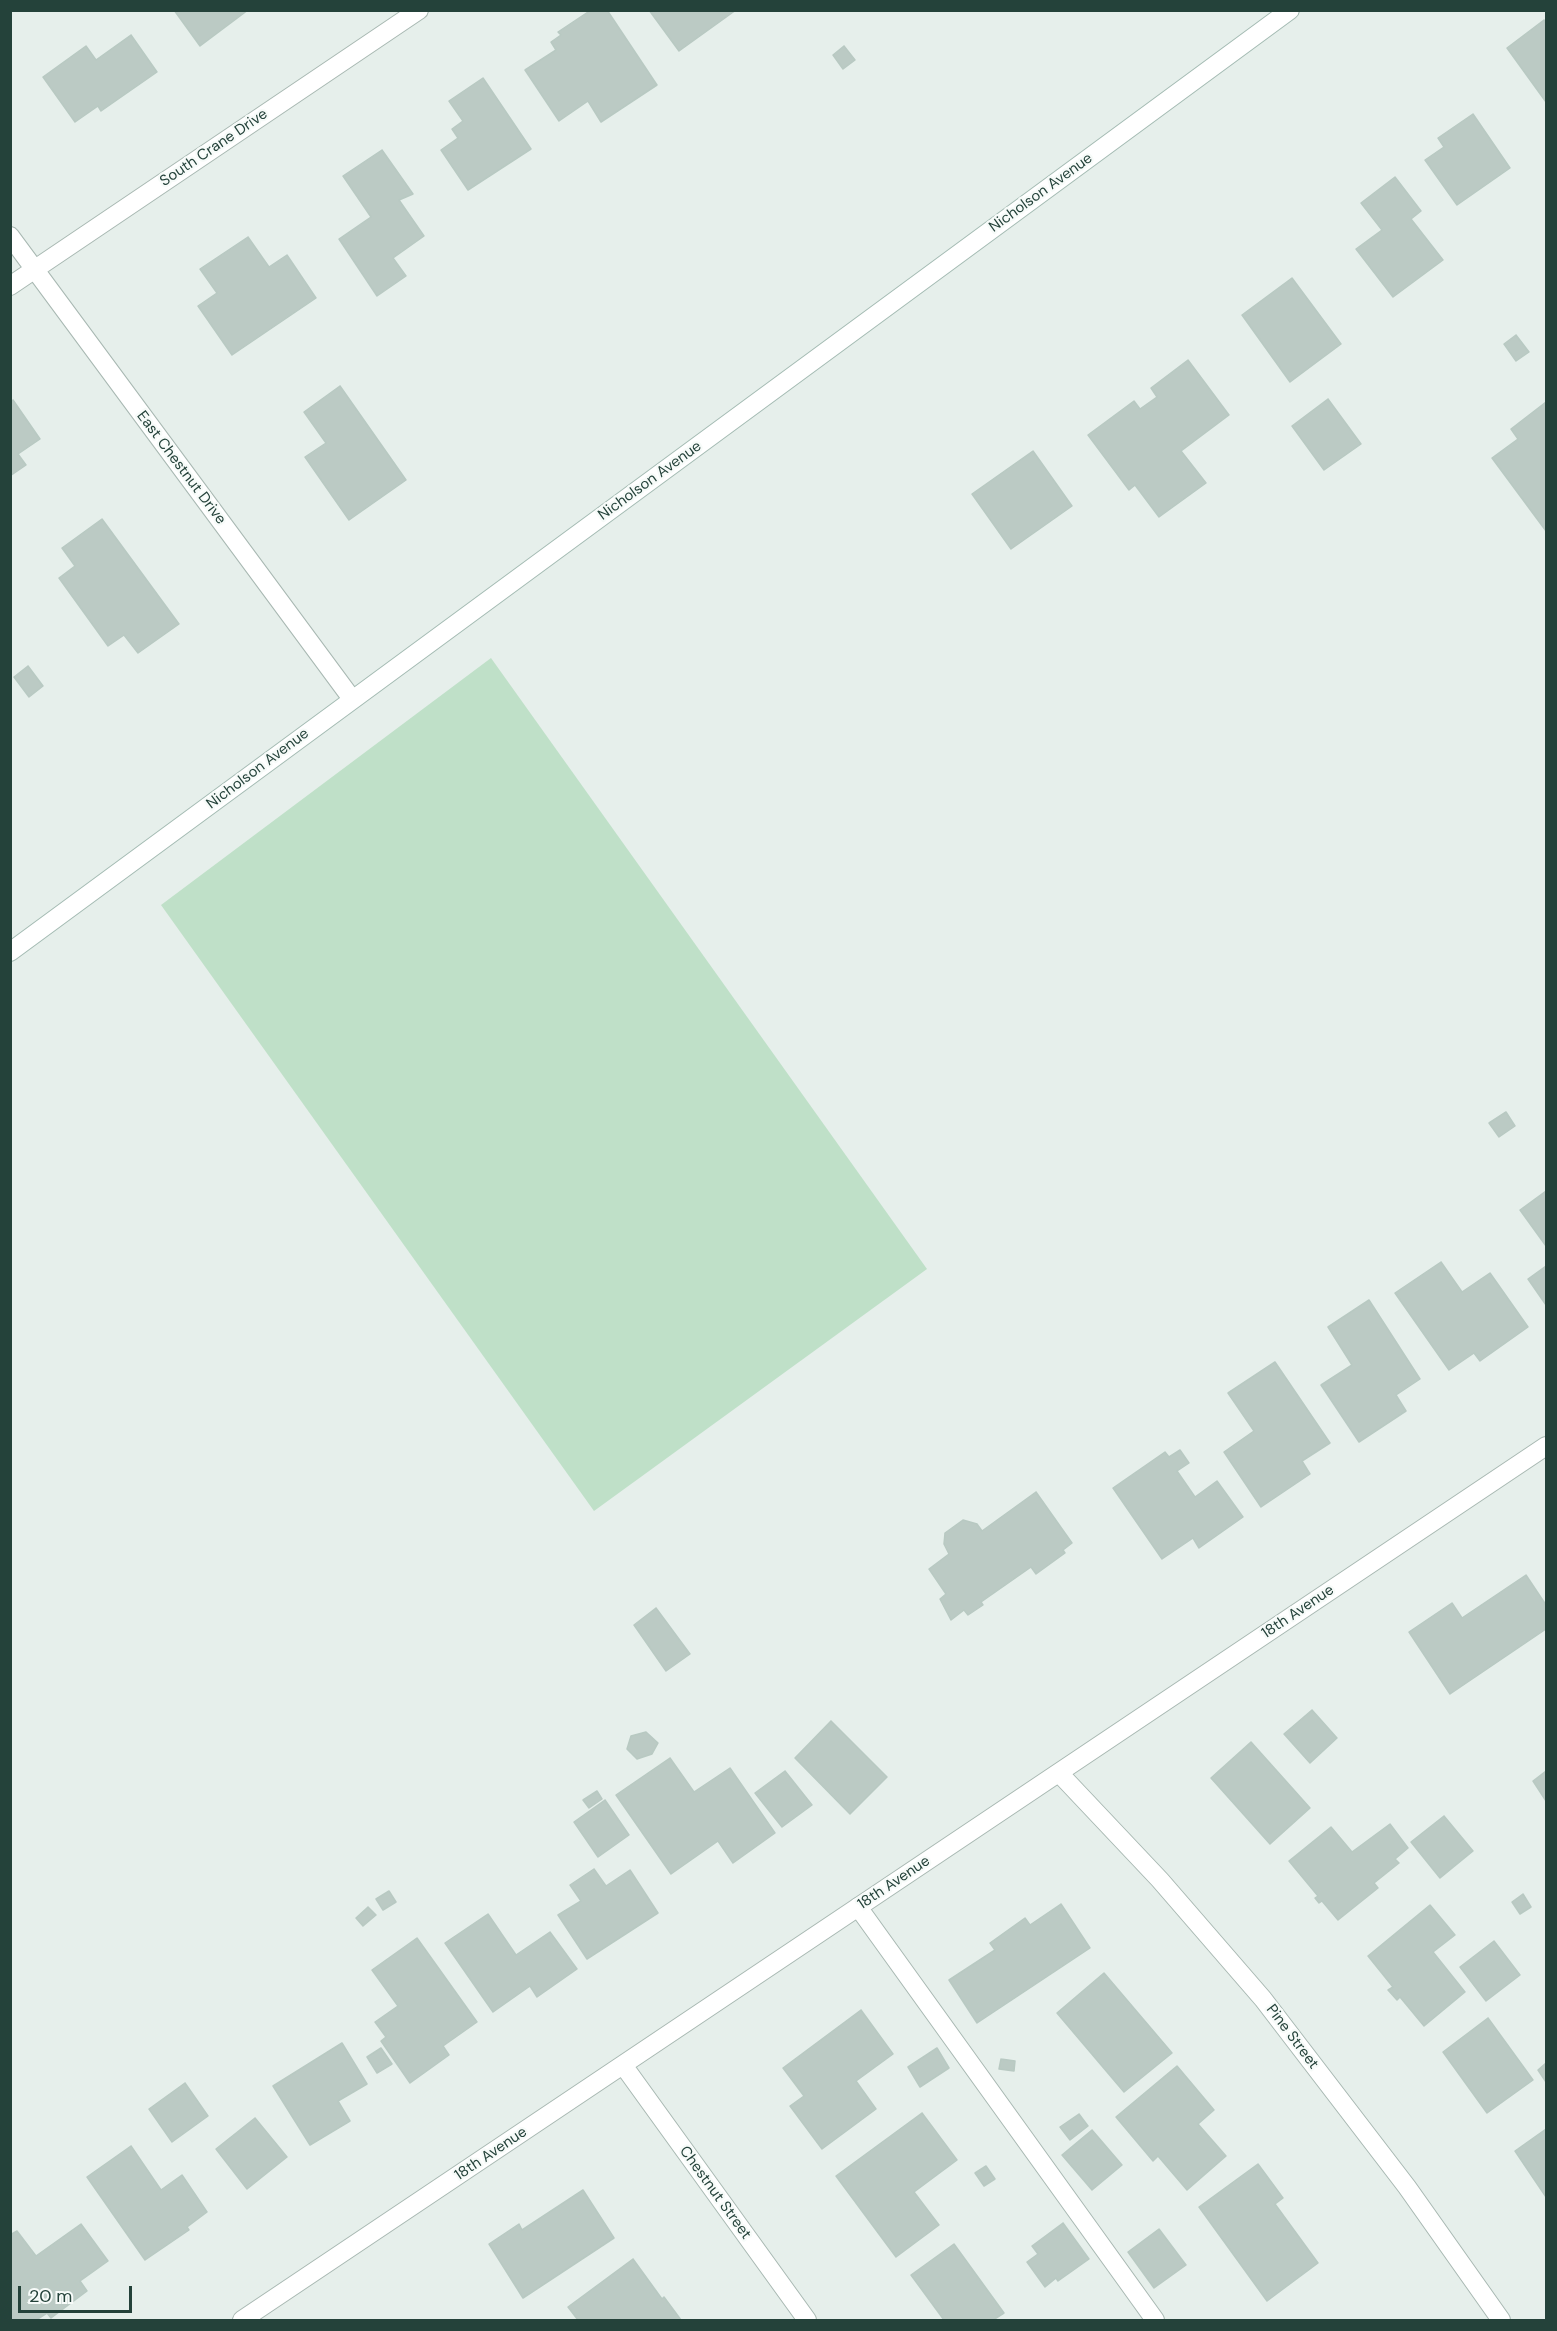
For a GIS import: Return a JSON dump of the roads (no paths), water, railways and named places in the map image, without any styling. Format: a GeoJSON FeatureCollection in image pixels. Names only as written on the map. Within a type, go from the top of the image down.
{"type":"FeatureCollection","features":[{"type":"Feature","properties":{"kind":"street","name":"South Crane Drive"},"geometry":{"type":"LineString","coordinates":[[10,286],[418,10]]}},
{"type":"Feature","properties":{"kind":"street","name":"Nicholson Avenue"},"geometry":{"type":"LineString","coordinates":[[10,952],[1290,10]]}},
{"type":"Feature","properties":{"kind":"street","name":"East Chestnut Drive"},"geometry":{"type":"LineString","coordinates":[[10,236],[352,699]]}},
{"type":"Feature","properties":{"kind":"street","name":"18th Avenue"},"geometry":{"type":"LineString","coordinates":[[242,2320],[1546,1446]]}},
{"type":"Feature","properties":{"kind":"street","name":"Pine Street"},"geometry":{"type":"LineString","coordinates":[[1059,1773],[1160,1880],[1263,2000],[1407,2187],[1501,2320]]}},
{"type":"Feature","properties":{"kind":"street"},"geometry":{"type":"LineString","coordinates":[[858,1907],[1155,2320]]}},
{"type":"Feature","properties":{"kind":"street","name":"Chestnut Street"},"geometry":{"type":"LineString","coordinates":[[623,2065],[807,2320]]}}]}
